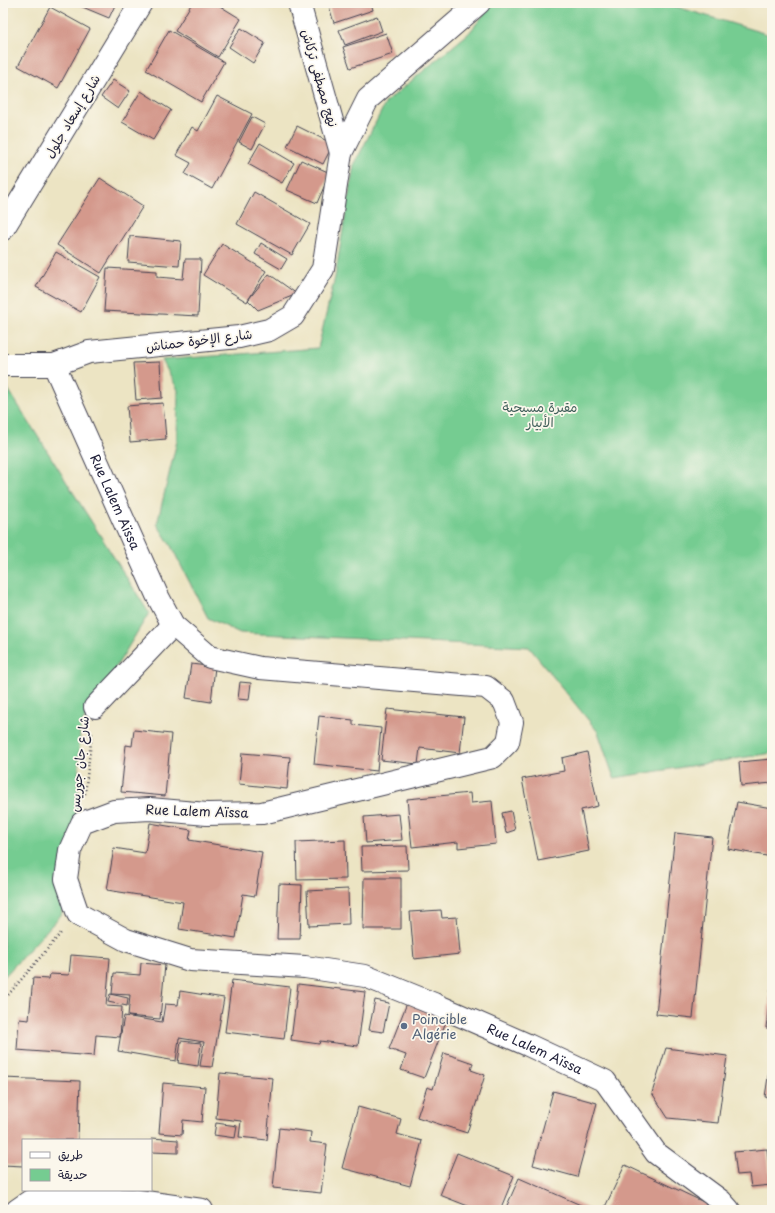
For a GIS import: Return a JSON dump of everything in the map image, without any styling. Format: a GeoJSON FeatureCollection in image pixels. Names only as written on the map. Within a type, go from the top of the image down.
{"type":"FeatureCollection","features":[{"type":"Feature","properties":{"kind":"street","name":"شارع إسعاد جلول"},"geometry":{"type":"LineString","coordinates":[[3,229],[141,3]]}},
{"type":"Feature","properties":{"kind":"street","name":"نهج مصطفى تركاش"},"geometry":{"type":"LineString","coordinates":[[299,3],[341,153]]}},
{"type":"Feature","properties":{"kind":"street"},"geometry":{"type":"LineString","coordinates":[[341,153],[368,99],[479,3]]}},
{"type":"Feature","properties":{"kind":"street","name":"شارع الإخوة حمناش"},"geometry":{"type":"LineString","coordinates":[[3,365],[54,365],[89,352],[239,337],[269,330],[293,316],[323,270],[341,153]]}},
{"type":"Feature","properties":{"kind":"street","name":"Rue Lalem Aïssa"},"geometry":{"type":"LineString","coordinates":[[54,365],[157,595],[173,625],[210,656],[260,668],[486,687],[504,701],[512,722],[508,742],[493,758],[262,813],[207,814],[150,809],[114,811],[82,823]]}},
{"type":"Feature","properties":{"kind":"street"},"geometry":{"type":"LineString","coordinates":[[95,707],[173,625]]}},
{"type":"Feature","properties":{"kind":"street"},"geometry":{"type":"LineString","coordinates":[[78,914],[66,879],[70,850],[82,823]]}},
{"type":"Feature","properties":{"kind":"street","name":"Rue Lalem Aïssa"},"geometry":{"type":"LineString","coordinates":[[78,914],[126,940],[190,960],[305,967],[365,976],[528,1045],[605,1082],[656,1153],[721,1201],[729,1210]]}},
{"type":"Feature","properties":{"kind":"street"},"geometry":{"type":"LineString","coordinates":[[29,1207],[58,1197],[124,1200],[202,1210]]}},
{"type":"Feature","properties":{"kind":"path","name":"شارع جان جوريس"},"geometry":{"type":"LineString","coordinates":[[82,823],[95,707]]}},
{"type":"Feature","properties":{"kind":"path"},"geometry":{"type":"LineString","coordinates":[[3,1001],[78,914]]}},
{"type":"Feature","properties":{"kind":"green space","name":"مقبرة مسيحية الأبيار"},"geometry":{"type":"Polygon","coordinates":[[[493,3],[664,3],[770,35],[772,65],[772,753],[614,778],[598,732],[529,647],[240,633],[208,618],[171,546],[157,524],[177,441],[178,390],[162,360],[318,348],[335,277],[354,165],[386,102],[469,33],[493,3]]]}},
{"type":"Feature","properties":{"kind":"green space"},"geometry":{"type":"Polygon","coordinates":[[[3,381],[149,613],[80,726],[76,861],[61,915],[3,978],[3,381]]]}},
{"type":"Feature","properties":{"kind":"building"},"geometry":{"type":"Polygon","coordinates":[[[73,3],[116,3],[109,18],[73,3]]]}},
{"type":"Feature","properties":{"kind":"building"},"geometry":{"type":"Polygon","coordinates":[[[192,3],[215,3],[241,19],[218,57],[175,31],[192,3]]]}},
{"type":"Feature","properties":{"kind":"building"},"geometry":{"type":"Polygon","coordinates":[[[328,3],[371,3],[373,10],[334,23],[328,3]]]}},
{"type":"Feature","properties":{"kind":"building"},"geometry":{"type":"Polygon","coordinates":[[[50,7],[90,29],[58,88],[18,66],[50,7]]]}},
{"type":"Feature","properties":{"kind":"building"},"geometry":{"type":"Polygon","coordinates":[[[377,16],[382,31],[345,45],[339,30],[377,16]]]}},
{"type":"Feature","properties":{"kind":"building"},"geometry":{"type":"Polygon","coordinates":[[[241,28],[265,43],[253,63],[229,47],[241,28]]]}},
{"type":"Feature","properties":{"kind":"building"},"geometry":{"type":"Polygon","coordinates":[[[169,30],[224,62],[201,102],[146,70],[169,30]]]}},
{"type":"Feature","properties":{"kind":"building"},"geometry":{"type":"Polygon","coordinates":[[[386,33],[393,54],[350,68],[343,47],[386,33]]]}},
{"type":"Feature","properties":{"kind":"building"},"geometry":{"type":"Polygon","coordinates":[[[113,80],[130,91],[118,109],[101,97],[113,80]]]}},
{"type":"Feature","properties":{"kind":"building"},"geometry":{"type":"Polygon","coordinates":[[[141,91],[171,110],[153,140],[122,122],[141,91]]]}},
{"type":"Feature","properties":{"kind":"building"},"geometry":{"type":"Polygon","coordinates":[[[217,96],[252,114],[212,189],[185,174],[191,163],[176,155],[192,127],[198,131],[217,96]]]}},
{"type":"Feature","properties":{"kind":"building"},"geometry":{"type":"Polygon","coordinates":[[[252,117],[265,124],[252,149],[239,142],[252,117]]]}},
{"type":"Feature","properties":{"kind":"building"},"geometry":{"type":"Polygon","coordinates":[[[297,126],[333,144],[323,164],[287,146],[297,126]]]}},
{"type":"Feature","properties":{"kind":"building"},"geometry":{"type":"Polygon","coordinates":[[[260,143],[294,163],[282,183],[248,164],[260,143]]]}},
{"type":"Feature","properties":{"kind":"building"},"geometry":{"type":"Polygon","coordinates":[[[301,160],[330,173],[317,203],[287,190],[301,160]]]}},
{"type":"Feature","properties":{"kind":"building"},"geometry":{"type":"Polygon","coordinates":[[[100,178],[143,206],[101,273],[57,245],[100,178]]]}},
{"type":"Feature","properties":{"kind":"building"},"geometry":{"type":"Polygon","coordinates":[[[254,192],[310,224],[292,255],[237,224],[254,192]]]}},
{"type":"Feature","properties":{"kind":"building"},"geometry":{"type":"Polygon","coordinates":[[[130,236],[181,241],[179,266],[128,262],[130,236]]]}},
{"type":"Feature","properties":{"kind":"building"},"geometry":{"type":"Polygon","coordinates":[[[261,243],[287,259],[281,269],[255,254],[261,243]]]}},
{"type":"Feature","properties":{"kind":"building"},"geometry":{"type":"Polygon","coordinates":[[[222,244],[266,271],[247,302],[203,275],[222,244]]]}},
{"type":"Feature","properties":{"kind":"building"},"geometry":{"type":"Polygon","coordinates":[[[56,252],[100,277],[81,312],[36,287],[56,252]]]}},
{"type":"Feature","properties":{"kind":"building"},"geometry":{"type":"Polygon","coordinates":[[[185,259],[201,259],[198,316],[104,311],[107,268],[157,271],[157,277],[183,279],[185,259]]]}},
{"type":"Feature","properties":{"kind":"building"},"geometry":{"type":"Polygon","coordinates":[[[269,274],[297,294],[258,310],[248,300],[269,274]]]}},
{"type":"Feature","properties":{"kind":"building"},"geometry":{"type":"Polygon","coordinates":[[[160,362],[162,398],[136,400],[133,363],[160,362]]]}},
{"type":"Feature","properties":{"kind":"building"},"geometry":{"type":"Polygon","coordinates":[[[163,403],[166,439],[130,442],[127,406],[163,403]]]}},
{"type":"Feature","properties":{"kind":"building"},"geometry":{"type":"Polygon","coordinates":[[[191,664],[215,667],[211,702],[186,698],[191,664]]]}},
{"type":"Feature","properties":{"kind":"building"},"geometry":{"type":"Polygon","coordinates":[[[240,682],[251,683],[249,700],[238,699],[240,682]]]}},
{"type":"Feature","properties":{"kind":"building"},"geometry":{"type":"Polygon","coordinates":[[[387,709],[464,717],[460,753],[420,748],[418,764],[381,760],[387,709]]]}},
{"type":"Feature","properties":{"kind":"building"},"geometry":{"type":"Polygon","coordinates":[[[319,716],[353,720],[353,725],[381,728],[377,771],[314,764],[319,716]]]}},
{"type":"Feature","properties":{"kind":"building"},"geometry":{"type":"Polygon","coordinates":[[[134,730],[171,734],[165,796],[121,792],[126,745],[132,746],[134,730]]]}},
{"type":"Feature","properties":{"kind":"building"},"geometry":{"type":"Polygon","coordinates":[[[587,752],[598,806],[581,810],[589,851],[538,861],[522,779],[564,771],[562,758],[587,752]]]}},
{"type":"Feature","properties":{"kind":"building"},"geometry":{"type":"Polygon","coordinates":[[[242,753],[290,757],[287,789],[239,784],[242,753]]]}},
{"type":"Feature","properties":{"kind":"building"},"geometry":{"type":"Polygon","coordinates":[[[772,759],[772,783],[741,786],[739,762],[772,759]]]}},
{"type":"Feature","properties":{"kind":"building"},"geometry":{"type":"Polygon","coordinates":[[[470,793],[471,803],[492,801],[496,844],[458,848],[458,842],[412,847],[407,799],[470,793]]]}},
{"type":"Feature","properties":{"kind":"building"},"geometry":{"type":"Polygon","coordinates":[[[737,802],[772,808],[772,857],[728,849],[737,802]]]}},
{"type":"Feature","properties":{"kind":"building"},"geometry":{"type":"Polygon","coordinates":[[[511,811],[515,830],[506,833],[502,813],[511,811]]]}},
{"type":"Feature","properties":{"kind":"building"},"geometry":{"type":"Polygon","coordinates":[[[399,814],[402,840],[366,843],[364,817],[399,814]]]}},
{"type":"Feature","properties":{"kind":"building"},"geometry":{"type":"Polygon","coordinates":[[[150,823],[191,830],[189,840],[262,852],[255,896],[243,894],[236,938],[179,929],[183,902],[107,890],[114,848],[145,853],[150,823]]]}},
{"type":"Feature","properties":{"kind":"building"},"geometry":{"type":"Polygon","coordinates":[[[675,833],[712,837],[693,1018],[656,1014],[675,833]]]}},
{"type":"Feature","properties":{"kind":"building"},"geometry":{"type":"Polygon","coordinates":[[[345,840],[346,879],[297,880],[296,842],[345,840]]]}},
{"type":"Feature","properties":{"kind":"building"},"geometry":{"type":"Polygon","coordinates":[[[407,846],[408,870],[362,871],[361,847],[407,846]]]}},
{"type":"Feature","properties":{"kind":"building"},"geometry":{"type":"Polygon","coordinates":[[[364,878],[401,878],[401,929],[363,929],[364,878]]]}},
{"type":"Feature","properties":{"kind":"building"},"geometry":{"type":"Polygon","coordinates":[[[279,884],[302,885],[300,939],[277,939],[279,884]]]}},
{"type":"Feature","properties":{"kind":"building"},"geometry":{"type":"Polygon","coordinates":[[[348,889],[349,924],[309,926],[307,891],[348,889]]]}},
{"type":"Feature","properties":{"kind":"building"},"geometry":{"type":"Polygon","coordinates":[[[441,910],[442,918],[457,917],[460,954],[414,959],[410,912],[441,910]]]}},
{"type":"Feature","properties":{"kind":"building"},"geometry":{"type":"Polygon","coordinates":[[[71,955],[110,958],[106,1006],[122,1007],[120,1037],[96,1035],[94,1056],[17,1050],[19,1019],[29,1020],[33,978],[49,979],[50,974],[69,975],[71,955]]]}},
{"type":"Feature","properties":{"kind":"building"},"geometry":{"type":"Polygon","coordinates":[[[141,963],[165,965],[160,1019],[128,1016],[130,995],[112,994],[114,973],[140,975],[141,963]]]}},
{"type":"Feature","properties":{"kind":"building"},"geometry":{"type":"Polygon","coordinates":[[[232,980],[290,987],[284,1039],[225,1032],[232,980]]]}},
{"type":"Feature","properties":{"kind":"building"},"geometry":{"type":"Polygon","coordinates":[[[298,984],[365,992],[358,1046],[320,1041],[319,1044],[291,1040],[298,984]]]}},
{"type":"Feature","properties":{"kind":"building"},"geometry":{"type":"Polygon","coordinates":[[[771,985],[772,1028],[766,1028],[771,985]]]}},
{"type":"Feature","properties":{"kind":"building"},"geometry":{"type":"Polygon","coordinates":[[[180,991],[224,998],[212,1067],[200,1066],[204,1042],[179,1038],[176,1061],[118,1051],[124,1016],[162,1022],[165,1004],[178,1005],[180,991]]]}},
{"type":"Feature","properties":{"kind":"building"},"geometry":{"type":"Polygon","coordinates":[[[110,994],[128,998],[127,1006],[108,1002],[110,994]]]}},
{"type":"Feature","properties":{"kind":"building"},"geometry":{"type":"Polygon","coordinates":[[[375,1000],[389,1003],[383,1032],[369,1030],[375,1000]]]}},
{"type":"Feature","properties":{"kind":"building"},"geometry":{"type":"Polygon","coordinates":[[[407,1003],[447,1019],[424,1078],[401,1070],[406,1055],[389,1049],[407,1003]]]}},
{"type":"Feature","properties":{"kind":"building"},"geometry":{"type":"Polygon","coordinates":[[[181,1041],[201,1043],[198,1066],[178,1063],[181,1041]]]}},
{"type":"Feature","properties":{"kind":"building"},"geometry":{"type":"Polygon","coordinates":[[[666,1048],[727,1056],[718,1123],[668,1118],[652,1093],[666,1048]]]}},
{"type":"Feature","properties":{"kind":"building"},"geometry":{"type":"Polygon","coordinates":[[[444,1053],[473,1063],[471,1070],[485,1075],[467,1133],[417,1117],[427,1087],[433,1089],[444,1053]]]}},
{"type":"Feature","properties":{"kind":"building"},"geometry":{"type":"Polygon","coordinates":[[[772,1057],[772,1098],[765,1097],[772,1057]]]}},
{"type":"Feature","properties":{"kind":"building"},"geometry":{"type":"Polygon","coordinates":[[[220,1073],[273,1078],[267,1140],[239,1137],[241,1121],[216,1118],[220,1073]]]}},
{"type":"Feature","properties":{"kind":"building"},"geometry":{"type":"Polygon","coordinates":[[[3,1078],[80,1081],[78,1139],[22,1139],[22,1166],[3,1165],[3,1078]]]}},
{"type":"Feature","properties":{"kind":"building"},"geometry":{"type":"Polygon","coordinates":[[[163,1083],[205,1087],[202,1122],[183,1120],[182,1135],[159,1133],[163,1083]]]}},
{"type":"Feature","properties":{"kind":"building"},"geometry":{"type":"Polygon","coordinates":[[[553,1091],[597,1103],[577,1177],[533,1165],[553,1091]]]}},
{"type":"Feature","properties":{"kind":"building"},"geometry":{"type":"Polygon","coordinates":[[[358,1107],[401,1119],[397,1134],[422,1141],[410,1186],[342,1168],[358,1107]]]}},
{"type":"Feature","properties":{"kind":"building"},"geometry":{"type":"Polygon","coordinates":[[[216,1123],[237,1126],[235,1138],[214,1135],[216,1123]]]}},
{"type":"Feature","properties":{"kind":"building"},"geometry":{"type":"Polygon","coordinates":[[[279,1128],[311,1132],[310,1142],[327,1144],[321,1193],[273,1188],[279,1128]]]}},
{"type":"Feature","properties":{"kind":"building"},"geometry":{"type":"Polygon","coordinates":[[[152,1139],[178,1140],[178,1153],[152,1152],[152,1139]]]}},
{"type":"Feature","properties":{"kind":"building"},"geometry":{"type":"Polygon","coordinates":[[[767,1149],[771,1185],[751,1187],[749,1174],[737,1175],[734,1152],[767,1149]]]}},
{"type":"Feature","properties":{"kind":"building"},"geometry":{"type":"Polygon","coordinates":[[[457,1153],[514,1176],[500,1210],[478,1210],[440,1195],[457,1153]]]}},
{"type":"Feature","properties":{"kind":"building"},"geometry":{"type":"Polygon","coordinates":[[[625,1165],[712,1206],[710,1210],[604,1209],[625,1165]]]}},
{"type":"Feature","properties":{"kind":"building"},"geometry":{"type":"Polygon","coordinates":[[[519,1178],[592,1210],[505,1210],[519,1178]]]}},
{"type":"Feature","properties":{"kind":"place","name":"Poincible Algérie"},"geometry":{"type":"Point","coordinates":[404,1026]}}]}
